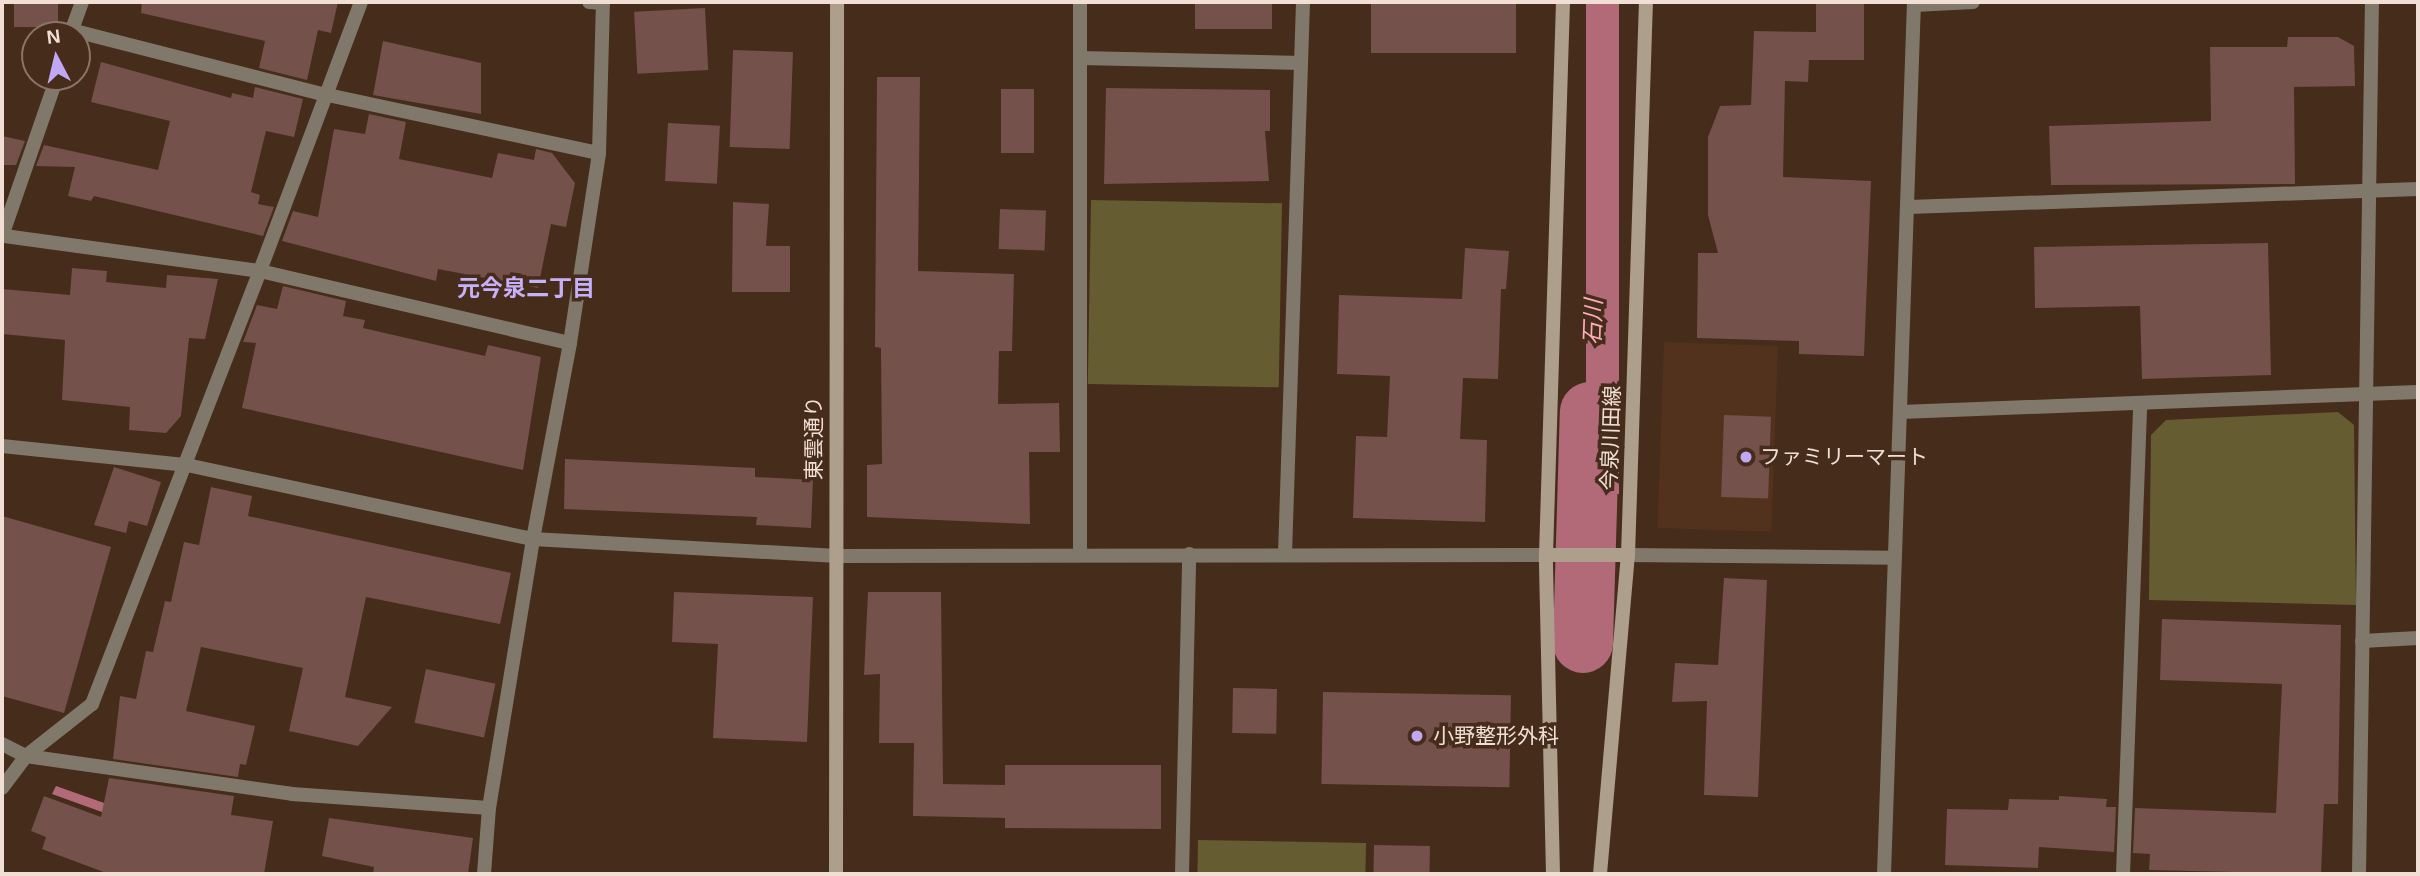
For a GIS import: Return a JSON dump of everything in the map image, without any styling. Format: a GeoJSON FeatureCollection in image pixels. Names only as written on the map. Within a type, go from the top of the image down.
{"type":"FeatureCollection","features":[{"type":"Feature","properties":{"kind":"street"},"geometry":{"type":"LineString","coordinates":[[75,21],[82,2]]}},
{"type":"Feature","properties":{"kind":"street"},"geometry":{"type":"LineString","coordinates":[[2,789],[26,756],[92,704],[187,465],[323,94],[361,2]]}},
{"type":"Feature","properties":{"kind":"street"},"geometry":{"type":"LineString","coordinates":[[484,874],[489,808],[533,539],[570,343],[599,153],[598,2]]}},
{"type":"Feature","properties":{"kind":"street","name":"東雲通り"},"geometry":{"type":"LineString","coordinates":[[836,874],[834,556],[837,2]]}},
{"type":"Feature","properties":{"kind":"street"},"geometry":{"type":"LineString","coordinates":[[1080,2],[1080,555]]}},
{"type":"Feature","properties":{"kind":"street"},"geometry":{"type":"LineString","coordinates":[[1285,554],[1303,2]]}},
{"type":"Feature","properties":{"kind":"street"},"geometry":{"type":"LineString","coordinates":[[1553,874],[1546,555],[1563,2]]}},
{"type":"Feature","properties":{"kind":"street","name":"今泉川田線"},"geometry":{"type":"LineString","coordinates":[[1600,874],[1628,555],[1646,2]]}},
{"type":"Feature","properties":{"kind":"street"},"geometry":{"type":"LineString","coordinates":[[1884,874],[1914,3],[1973,2]]}},
{"type":"Feature","properties":{"kind":"street"},"geometry":{"type":"LineString","coordinates":[[2359,874],[2372,2]]}},
{"type":"Feature","properties":{"kind":"street"},"geometry":{"type":"LineString","coordinates":[[91,38],[323,94],[599,153]]}},
{"type":"Feature","properties":{"kind":"street"},"geometry":{"type":"LineString","coordinates":[[1080,58],[1301,63]]}},
{"type":"Feature","properties":{"kind":"street"},"geometry":{"type":"LineString","coordinates":[[52,91],[4,236],[260,271],[570,343]]}},
{"type":"Feature","properties":{"kind":"street"},"geometry":{"type":"LineString","coordinates":[[1909,207],[2418,189]]}},
{"type":"Feature","properties":{"kind":"street"},"geometry":{"type":"LineString","coordinates":[[1901,412],[2418,392]]}},
{"type":"Feature","properties":{"kind":"street"},"geometry":{"type":"LineString","coordinates":[[2123,874],[2140,403]]}},
{"type":"Feature","properties":{"kind":"street"},"geometry":{"type":"LineString","coordinates":[[2,446],[187,465],[533,539],[834,556],[1285,554],[1893,558]]}},
{"type":"Feature","properties":{"kind":"street"},"geometry":{"type":"LineString","coordinates":[[1182,874],[1189,554]]}},
{"type":"Feature","properties":{"kind":"street"},"geometry":{"type":"LineString","coordinates":[[2362,641],[2418,638]]}},
{"type":"Feature","properties":{"kind":"street"},"geometry":{"type":"LineString","coordinates":[[2,744],[26,756],[292,794],[489,808]]}},
{"type":"Feature","properties":{"kind":"shaded area"},"geometry":{"type":"Polygon","coordinates":[[[1091,200],[1282,203],[1279,387],[1088,384],[1091,200]]]}},
{"type":"Feature","properties":{"kind":"shaded area"},"geometry":{"type":"Polygon","coordinates":[[[1664,342],[1778,346],[1771,532],[1658,528],[1664,342]]]}},
{"type":"Feature","properties":{"kind":"shaded area"},"geometry":{"type":"Polygon","coordinates":[[[2338,412],[2354,425],[2356,605],[2149,600],[2151,435],[2166,420],[2338,412]]]}},
{"type":"Feature","properties":{"kind":"shaded area"},"geometry":{"type":"Polygon","coordinates":[[[1198,840],[1366,843],[1365,874],[1197,874],[1198,840]]]}},
{"type":"Feature","properties":{"kind":"water"},"geometry":{"type":"Polygon","coordinates":[[[1586,2],[1619,2],[1619,494],[1586,494],[1586,2]]]}},
{"type":"Feature","properties":{"kind":"water"},"geometry":{"type":"Polygon","coordinates":[[[56,786],[155,821],[238,874],[221,874],[149,829],[52,794],[56,786]]]}},
{"type":"Feature","properties":{"kind":"building"},"geometry":{"type":"Polygon","coordinates":[[[14,2],[58,2],[58,21],[21,21],[21,27],[14,27],[14,2]]]}},
{"type":"Feature","properties":{"kind":"building"},"geometry":{"type":"Polygon","coordinates":[[[142,2],[338,2],[331,33],[318,30],[307,80],[259,68],[265,41],[141,13],[142,2]]]}},
{"type":"Feature","properties":{"kind":"building"},"geometry":{"type":"Polygon","coordinates":[[[1195,2],[1272,2],[1272,29],[1195,29],[1195,2]]]}},
{"type":"Feature","properties":{"kind":"building"},"geometry":{"type":"Polygon","coordinates":[[[1371,2],[1516,2],[1516,53],[1371,53],[1371,2]]]}},
{"type":"Feature","properties":{"kind":"building"},"geometry":{"type":"Polygon","coordinates":[[[1816,2],[1864,2],[1864,60],[1809,60],[1808,82],[1785,81],[1783,177],[1871,181],[1864,356],[1799,354],[1799,341],[1697,338],[1698,253],[1718,253],[1708,215],[1708,137],[1720,106],[1751,105],[1754,31],[1816,32],[1816,2]]]}},
{"type":"Feature","properties":{"kind":"building"},"geometry":{"type":"Polygon","coordinates":[[[705,8],[708,70],[637,74],[634,12],[705,8]]]}},
{"type":"Feature","properties":{"kind":"building"},"geometry":{"type":"Polygon","coordinates":[[[2288,37],[2338,37],[2354,46],[2355,86],[2294,87],[2295,184],[2051,185],[2049,126],[2211,121],[2210,47],[2287,47],[2288,37]]]}},
{"type":"Feature","properties":{"kind":"building"},"geometry":{"type":"Polygon","coordinates":[[[383,41],[481,63],[481,114],[373,95],[383,41]]]}},
{"type":"Feature","properties":{"kind":"building"},"geometry":{"type":"Polygon","coordinates":[[[733,50],[793,52],[790,149],[730,147],[733,50]]]}},
{"type":"Feature","properties":{"kind":"building"},"geometry":{"type":"Polygon","coordinates":[[[101,62],[231,98],[232,93],[253,98],[255,87],[303,99],[294,137],[266,131],[251,192],[260,195],[258,204],[274,207],[263,236],[94,196],[91,201],[68,196],[75,167],[36,166],[44,145],[158,170],[170,121],[91,102],[101,62]]]}},
{"type":"Feature","properties":{"kind":"building"},"geometry":{"type":"Polygon","coordinates":[[[877,77],[920,77],[918,271],[1014,274],[1012,351],[999,351],[998,404],[1059,403],[1060,452],[1029,452],[1030,524],[867,517],[867,465],[882,464],[881,348],[875,347],[877,77]]]}},
{"type":"Feature","properties":{"kind":"building"},"geometry":{"type":"Polygon","coordinates":[[[1106,88],[1270,90],[1270,131],[1265,131],[1269,181],[1104,184],[1106,88]]]}},
{"type":"Feature","properties":{"kind":"building"},"geometry":{"type":"Polygon","coordinates":[[[1001,89],[1034,89],[1034,153],[1001,153],[1001,89]]]}},
{"type":"Feature","properties":{"kind":"building"},"geometry":{"type":"Polygon","coordinates":[[[369,114],[406,122],[399,159],[492,178],[498,153],[534,160],[536,149],[552,153],[575,183],[566,227],[551,224],[538,288],[438,269],[436,281],[282,241],[293,211],[318,217],[334,129],[365,134],[369,114]]]}},
{"type":"Feature","properties":{"kind":"building"},"geometry":{"type":"Polygon","coordinates":[[[668,123],[720,126],[717,184],[665,181],[668,123]]]}},
{"type":"Feature","properties":{"kind":"building"},"geometry":{"type":"Polygon","coordinates":[[[2,136],[25,141],[16,165],[2,165],[2,136]]]}},
{"type":"Feature","properties":{"kind":"building"},"geometry":{"type":"Polygon","coordinates":[[[733,202],[769,204],[766,246],[790,246],[790,292],[732,292],[733,202]]]}},
{"type":"Feature","properties":{"kind":"building"},"geometry":{"type":"Polygon","coordinates":[[[1000,209],[1046,211],[1045,251],[999,249],[1000,209]]]}},
{"type":"Feature","properties":{"kind":"building"},"geometry":{"type":"Polygon","coordinates":[[[2268,243],[2271,375],[2142,379],[2140,306],[2035,308],[2034,247],[2268,243]]]}},
{"type":"Feature","properties":{"kind":"building"},"geometry":{"type":"Polygon","coordinates":[[[1465,248],[1509,251],[1506,289],[1501,289],[1498,379],[1463,378],[1460,439],[1487,440],[1485,522],[1353,518],[1356,436],[1387,437],[1390,376],[1337,374],[1339,295],[1462,299],[1465,248]]]}},
{"type":"Feature","properties":{"kind":"building"},"geometry":{"type":"Polygon","coordinates":[[[72,268],[107,271],[106,282],[166,288],[167,275],[218,279],[205,339],[189,338],[181,416],[166,433],[129,430],[130,407],[62,400],[65,340],[2,334],[2,289],[70,295],[72,268]]]}},
{"type":"Feature","properties":{"kind":"building"},"geometry":{"type":"Polygon","coordinates":[[[283,286],[346,301],[343,316],[365,320],[363,328],[485,356],[488,345],[541,357],[523,470],[242,408],[256,343],[243,342],[257,305],[277,309],[283,286]]]}},
{"type":"Feature","properties":{"kind":"building","name":"ファミリーマート"},"geometry":{"type":"Polygon","coordinates":[[[1724,415],[1771,417],[1768,499],[1721,497],[1724,415]]]}},
{"type":"Feature","properties":{"kind":"building"},"geometry":{"type":"Polygon","coordinates":[[[565,459],[755,468],[755,477],[813,480],[811,528],[756,525],[757,517],[564,509],[565,459]]]}},
{"type":"Feature","properties":{"kind":"building"},"geometry":{"type":"Polygon","coordinates":[[[114,467],[161,482],[147,526],[129,521],[126,533],[94,525],[114,467]]]}},
{"type":"Feature","properties":{"kind":"building"},"geometry":{"type":"Polygon","coordinates":[[[211,487],[252,496],[248,516],[511,573],[500,624],[366,597],[345,697],[392,707],[358,746],[289,731],[303,668],[201,647],[186,711],[255,726],[246,765],[240,764],[238,777],[113,759],[120,696],[136,699],[146,651],[153,652],[165,601],[171,602],[184,542],[199,545],[211,487]]]}},
{"type":"Feature","properties":{"kind":"building"},"geometry":{"type":"Polygon","coordinates":[[[2,516],[111,547],[64,713],[2,696],[2,516]]]}},
{"type":"Feature","properties":{"kind":"building"},"geometry":{"type":"Polygon","coordinates":[[[1724,578],[1767,580],[1758,797],[1704,795],[1707,701],[1672,702],[1675,663],[1718,665],[1724,578]]]}},
{"type":"Feature","properties":{"kind":"building"},"geometry":{"type":"Polygon","coordinates":[[[674,592],[813,597],[807,742],[713,738],[718,644],[672,642],[674,592]]]}},
{"type":"Feature","properties":{"kind":"building"},"geometry":{"type":"Polygon","coordinates":[[[868,592],[941,592],[943,784],[1005,785],[1005,765],[1161,765],[1161,829],[1005,828],[1005,818],[913,816],[914,743],[879,743],[880,674],[864,675],[868,592]]]}},
{"type":"Feature","properties":{"kind":"building"},"geometry":{"type":"Polygon","coordinates":[[[2162,619],[2341,625],[2338,804],[2324,804],[2321,874],[2149,870],[2150,854],[2133,853],[2135,808],[2276,813],[2282,684],[2160,680],[2162,619]]]}},
{"type":"Feature","properties":{"kind":"building"},"geometry":{"type":"Polygon","coordinates":[[[426,669],[495,684],[484,738],[415,723],[426,669]]]}},
{"type":"Feature","properties":{"kind":"building"},"geometry":{"type":"Polygon","coordinates":[[[1233,688],[1277,689],[1276,734],[1232,733],[1233,688]]]}},
{"type":"Feature","properties":{"kind":"building","name":"小野整形外科"},"geometry":{"type":"Polygon","coordinates":[[[1323,692],[1511,695],[1509,787],[1321,784],[1323,692]]]}},
{"type":"Feature","properties":{"kind":"building"},"geometry":{"type":"Polygon","coordinates":[[[109,778],[234,796],[231,815],[273,821],[264,874],[109,874],[42,849],[46,837],[31,831],[44,796],[101,817],[109,778]]]}},
{"type":"Feature","properties":{"kind":"building"},"geometry":{"type":"Polygon","coordinates":[[[2059,796],[2107,799],[2106,807],[2116,807],[2114,852],[2039,847],[2038,868],[1945,865],[1947,809],[2008,810],[2009,799],[2059,800],[2059,796]]]}},
{"type":"Feature","properties":{"kind":"building"},"geometry":{"type":"Polygon","coordinates":[[[329,818],[473,838],[468,874],[373,874],[374,867],[322,856],[329,818]]]}},
{"type":"Feature","properties":{"kind":"building"},"geometry":{"type":"Polygon","coordinates":[[[1374,845],[1430,846],[1430,874],[1373,874],[1374,845]]]}},
{"type":"Feature","properties":{"kind":"waterway","name":"石川"},"geometry":{"type":"LineString","coordinates":[[1583,643],[1590,412]]}},
{"type":"Feature","properties":{"kind":"place","name":"ファミリーマート"},"geometry":{"type":"Point","coordinates":[1746,457]}},
{"type":"Feature","properties":{"kind":"place","name":"小野整形外科"},"geometry":{"type":"Point","coordinates":[1417,736]}},
{"type":"Feature","properties":{"kind":"district","name":"元今泉二丁目"},"geometry":{"type":"Point","coordinates":[526,288]}}]}
